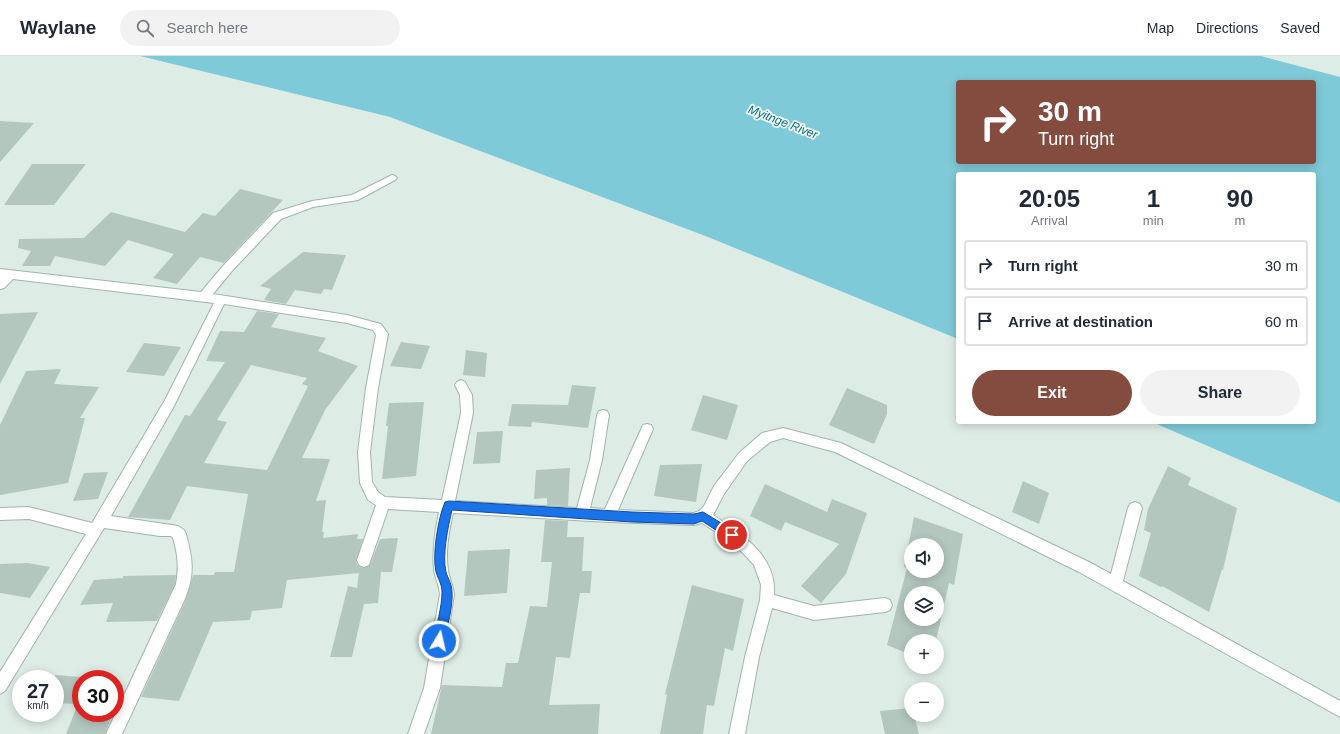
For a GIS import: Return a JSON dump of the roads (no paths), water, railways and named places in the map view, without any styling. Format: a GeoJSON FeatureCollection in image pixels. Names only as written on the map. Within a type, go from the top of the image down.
{"type":"FeatureCollection","features":[{"type":"Feature","properties":{"kind":"street"},"geometry":{"type":"LineString","coordinates":[[204,297],[227,269],[277,216],[312,204],[354,198],[392,178]]}},
{"type":"Feature","properties":{"kind":"street"},"geometry":{"type":"LineString","coordinates":[[0,286],[6,273],[204,297],[347,319],[377,327],[382,334],[372,388],[364,452],[366,483],[373,496],[383,503],[609,516],[694,519],[703,516],[709,510],[719,490],[743,457],[766,437],[783,433],[837,447],[1077,563],[1340,709]]}},
{"type":"Feature","properties":{"kind":"street"},"geometry":{"type":"LineString","coordinates":[[0,686],[99,526],[169,404],[221,300]]}},
{"type":"Feature","properties":{"kind":"street"},"geometry":{"type":"LineString","coordinates":[[416,734],[432,688],[447,594],[446,585],[441,571],[440,554],[444,522],[449,506],[467,413],[466,395],[461,385]]}},
{"type":"Feature","properties":{"kind":"street"},"geometry":{"type":"LineString","coordinates":[[582,514],[596,460],[603,415]]}},
{"type":"Feature","properties":{"kind":"street"},"geometry":{"type":"LineString","coordinates":[[609,516],[647,429]]}},
{"type":"Feature","properties":{"kind":"street"},"geometry":{"type":"LineString","coordinates":[[364,560],[383,503]]}},
{"type":"Feature","properties":{"kind":"street"},"geometry":{"type":"LineString","coordinates":[[1115,584],[1135,508]]}},
{"type":"Feature","properties":{"kind":"street"},"geometry":{"type":"LineString","coordinates":[[0,514],[29,513],[99,526],[173,530],[179,534],[185,558],[185,576],[179,596],[114,734]]}},
{"type":"Feature","properties":{"kind":"street"},"geometry":{"type":"LineString","coordinates":[[703,516],[732,535],[748,548],[759,561],[768,585],[767,600],[752,657],[737,734]]}},
{"type":"Feature","properties":{"kind":"street"},"geometry":{"type":"LineString","coordinates":[[767,600],[814,613],[885,605]]}},
{"type":"Feature","properties":{"kind":"water","name":"Myitnge River"},"geometry":{"type":"Polygon","coordinates":[[[140,56],[1261,56],[1340,77],[1340,503],[1157,424],[1316,424],[1316,172],[956,172],[956,338],[708,237],[390,117],[140,56]]]}}]}
